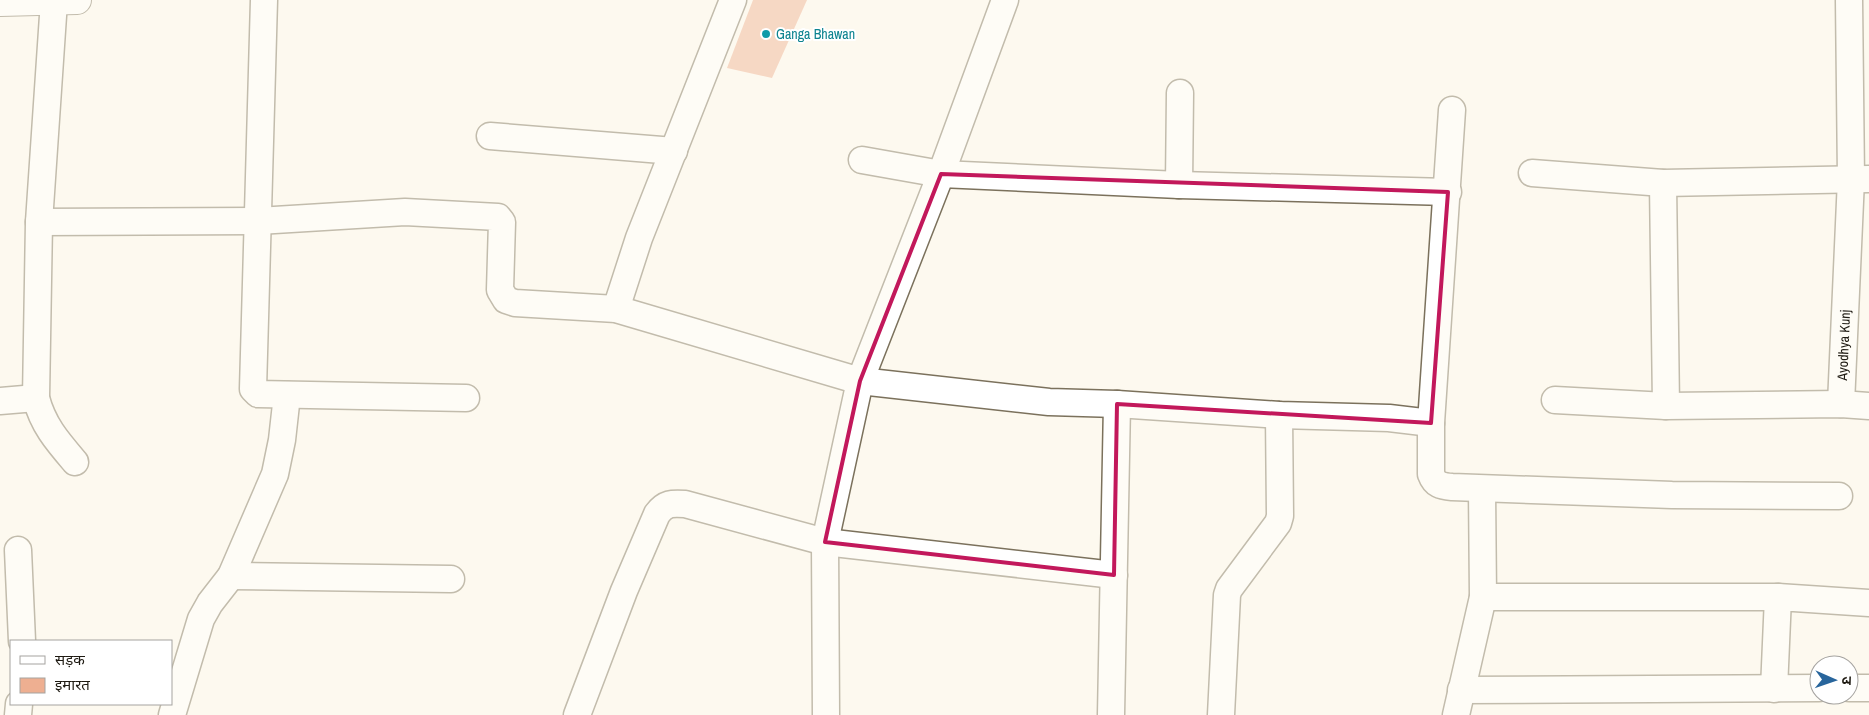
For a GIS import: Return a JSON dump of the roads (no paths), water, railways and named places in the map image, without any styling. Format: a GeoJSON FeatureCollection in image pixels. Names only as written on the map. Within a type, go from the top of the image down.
{"type":"FeatureCollection","features":[{"type":"Feature","properties":{"kind":"street"},"geometry":{"type":"LineString","coordinates":[[0,2],[65,0],[39,222],[36,398],[47,428],[75,462]]}},
{"type":"Feature","properties":{"kind":"street"},"geometry":{"type":"LineString","coordinates":[[264,0],[252,388],[258,394],[466,398]]}},
{"type":"Feature","properties":{"kind":"street"},"geometry":{"type":"LineString","coordinates":[[616,309],[639,238],[733,0]]}},
{"type":"Feature","properties":{"kind":"street"},"geometry":{"type":"LineString","coordinates":[[826,715],[825,542],[860,381],[942,174],[1005,0]]}},
{"type":"Feature","properties":{"kind":"street","name":"Ayodhya Kunj"},"geometry":{"type":"LineString","coordinates":[[1841,404],[1860,179],[1849,0]]}},
{"type":"Feature","properties":{"kind":"street"},"geometry":{"type":"LineString","coordinates":[[1179,185],[1180,93]]}},
{"type":"Feature","properties":{"kind":"street"},"geometry":{"type":"LineString","coordinates":[[1452,110],[1431,423],[1431,474],[1433,481],[1440,486],[1482,488],[1672,495],[1839,496]]}},
{"type":"Feature","properties":{"kind":"street"},"geometry":{"type":"LineString","coordinates":[[490,136],[674,151]]}},
{"type":"Feature","properties":{"kind":"street"},"geometry":{"type":"LineString","coordinates":[[862,160],[942,174],[1179,185],[1448,192]]}},
{"type":"Feature","properties":{"kind":"street"},"geometry":{"type":"LineString","coordinates":[[1532,173],[1663,183],[1860,179]]}},
{"type":"Feature","properties":{"kind":"street"},"geometry":{"type":"LineString","coordinates":[[1663,183],[1666,406]]}},
{"type":"Feature","properties":{"kind":"street"},"geometry":{"type":"LineString","coordinates":[[39,222],[258,221],[405,212],[498,217],[502,222],[500,290],[506,300],[516,303],[616,309],[860,381],[1050,402],[1117,404],[1280,415],[1389,418],[1431,423]]}},
{"type":"Feature","properties":{"kind":"street"},"geometry":{"type":"LineString","coordinates":[[172,715],[180,657],[210,603],[231,576],[275,474],[282,440],[287,395]]}},
{"type":"Feature","properties":{"kind":"street"},"geometry":{"type":"LineString","coordinates":[[0,401],[36,398]]}},
{"type":"Feature","properties":{"kind":"street"},"geometry":{"type":"LineString","coordinates":[[1555,400],[1666,406],[1841,404],[1869,406]]}},
{"type":"Feature","properties":{"kind":"street"},"geometry":{"type":"LineString","coordinates":[[1111,715],[1117,404]]}},
{"type":"Feature","properties":{"kind":"street"},"geometry":{"type":"LineString","coordinates":[[1221,715],[1227,595],[1278,523],[1280,516],[1280,415]]}},
{"type":"Feature","properties":{"kind":"street"},"geometry":{"type":"LineString","coordinates":[[1482,488],[1483,597],[1459,703],[1809,688]]}},
{"type":"Feature","properties":{"kind":"street"},"geometry":{"type":"LineString","coordinates":[[577,715],[624,591],[657,514],[664,505],[674,503],[685,504],[825,542],[1114,575]]}},
{"type":"Feature","properties":{"kind":"street"},"geometry":{"type":"LineString","coordinates":[[18,550],[22,640]]}},
{"type":"Feature","properties":{"kind":"street"},"geometry":{"type":"LineString","coordinates":[[231,576],[451,579]]}},
{"type":"Feature","properties":{"kind":"street"},"geometry":{"type":"LineString","coordinates":[[1483,597],[1778,597],[1869,603]]}},
{"type":"Feature","properties":{"kind":"street"},"geometry":{"type":"LineString","coordinates":[[1774,689],[1778,597]]}},
{"type":"Feature","properties":{"kind":"place","name":"Ganga Bhawan"},"geometry":{"type":"Point","coordinates":[766,34]}}]}
